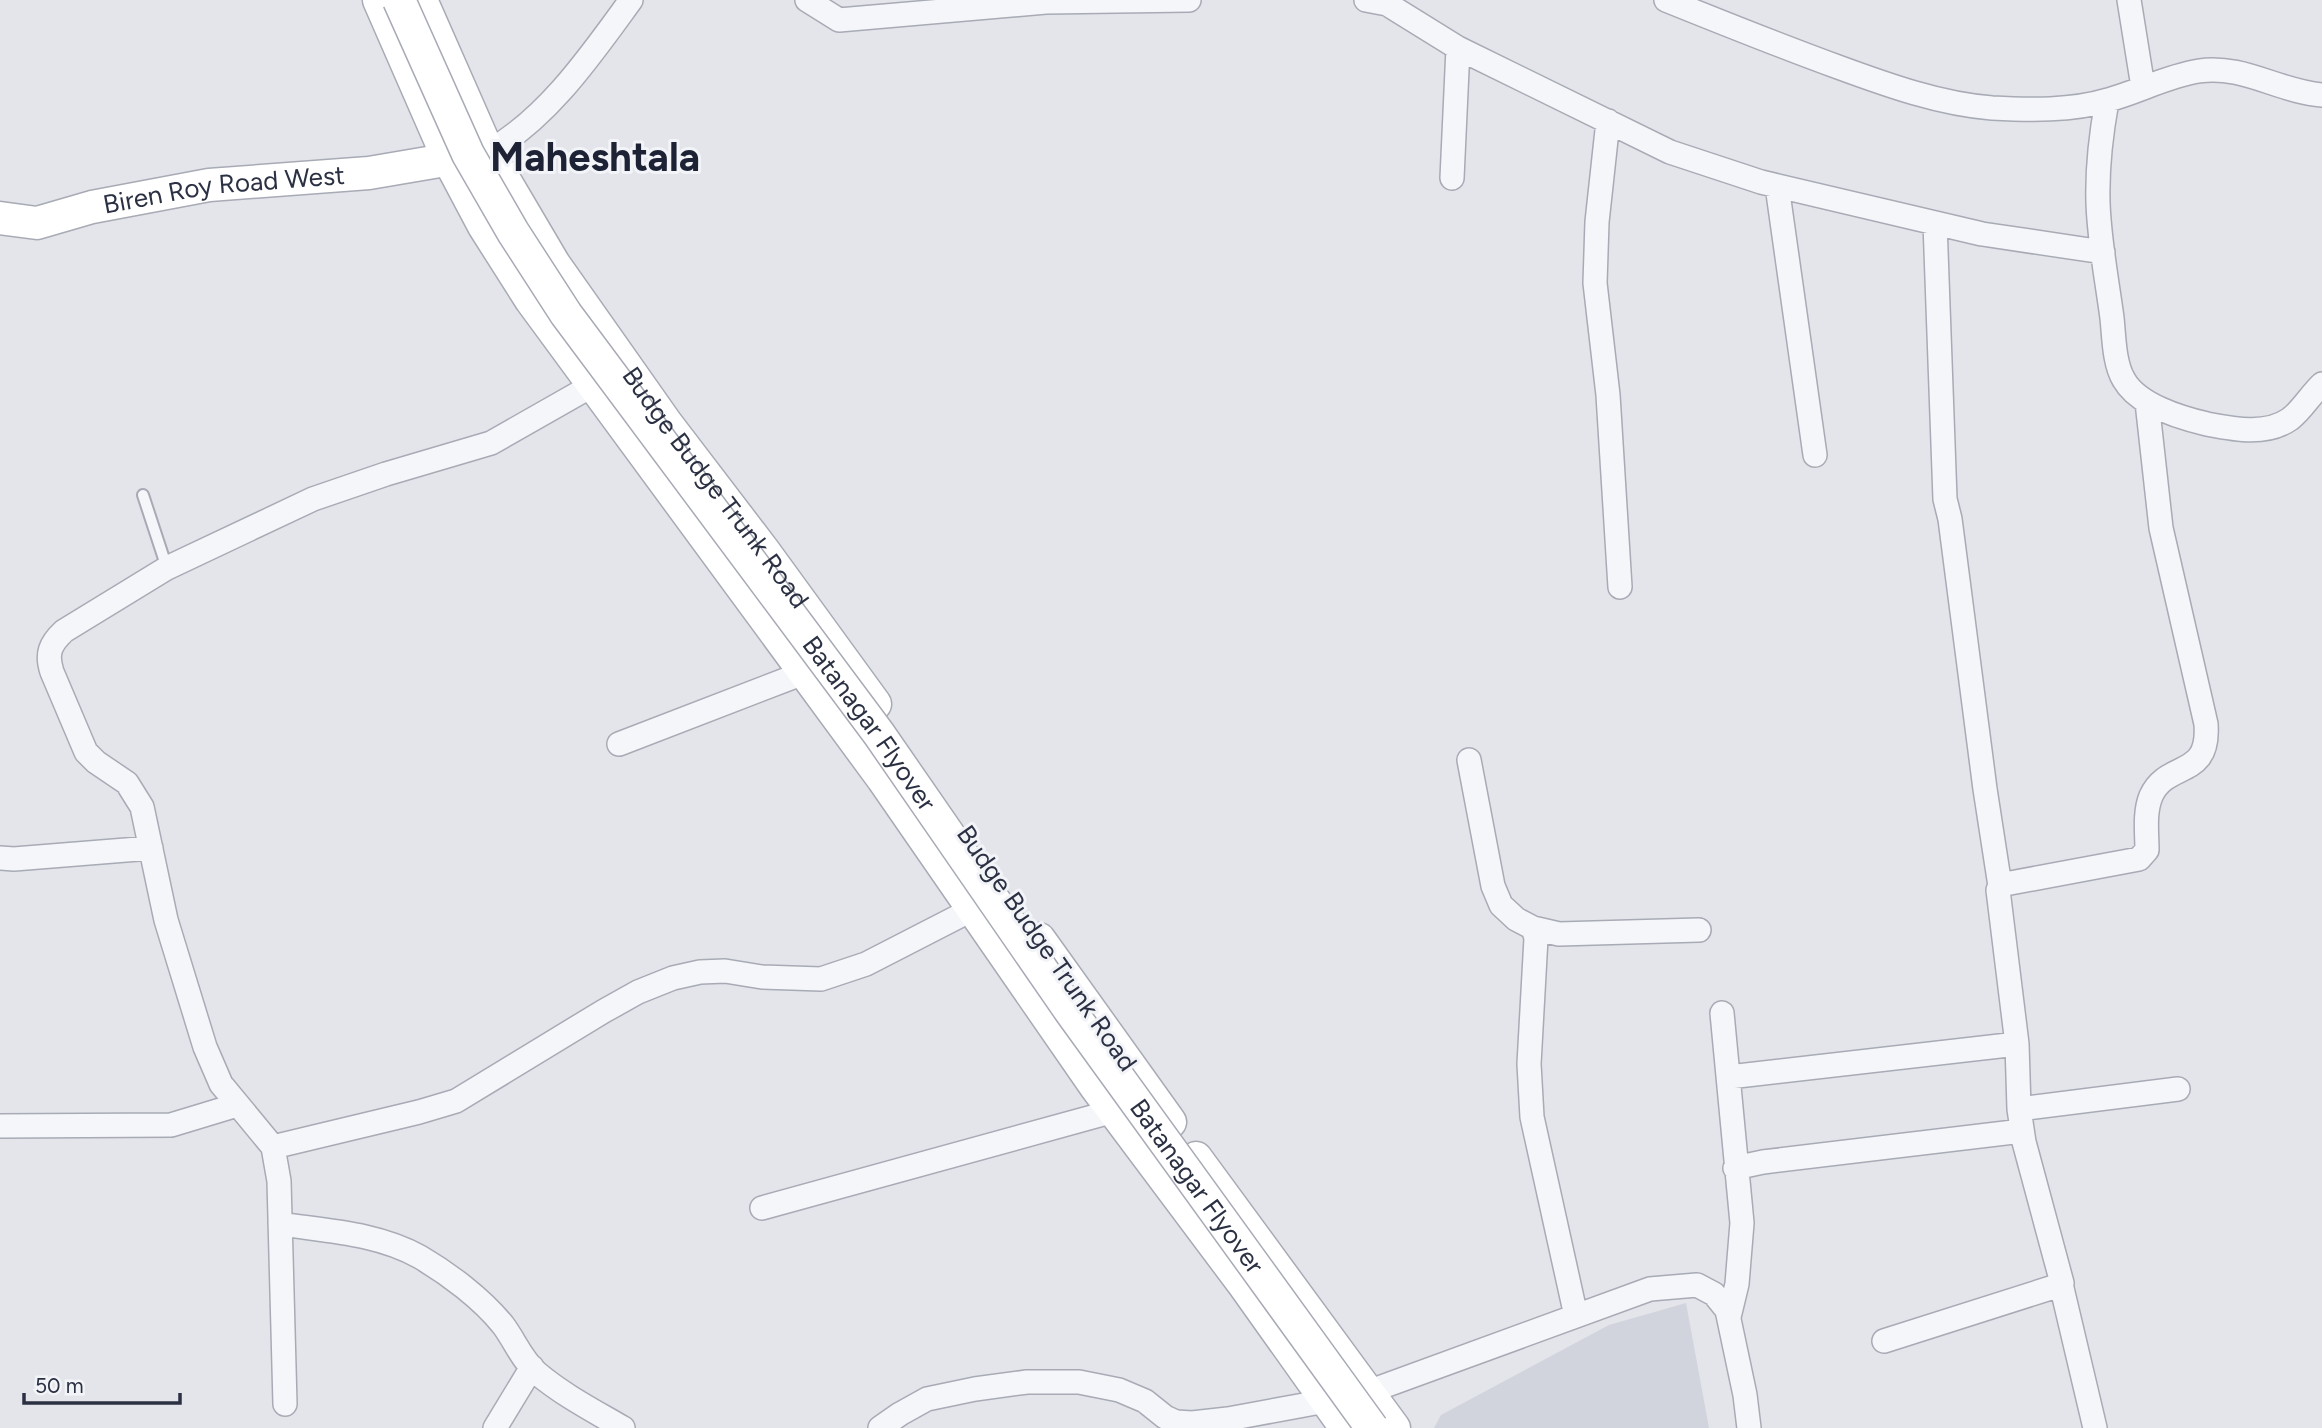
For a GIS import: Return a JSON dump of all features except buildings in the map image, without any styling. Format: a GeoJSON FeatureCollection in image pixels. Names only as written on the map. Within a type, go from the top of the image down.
{"type":"FeatureCollection","features":[{"type":"Feature","properties":{"kind":"street","name":"Budge Budge Trunk Road"},"geometry":{"type":"LineString","coordinates":[[379,0],[449,160],[484,226],[531,300],[806,672],[1114,1111],[1245,1286],[1346,1428]]}},
{"type":"Feature","properties":{"kind":"street","name":"Batanagar Flyover"},"geometry":{"type":"LineString","coordinates":[[399,0],[468,154],[513,232],[566,314],[879,734],[1071,1012],[1372,1428]]}},
{"type":"Feature","properties":{"kind":"street","name":"Budge Budge Trunk Road"},"geometry":{"type":"LineString","coordinates":[[421,0],[488,152],[516,204],[589,317],[837,650],[1091,1013],[1394,1428]]}},
{"type":"Feature","properties":{"kind":"street"},"geometry":{"type":"LineString","coordinates":[[488,152],[506,142],[530,122],[597,47],[631,0]]}},
{"type":"Feature","properties":{"kind":"street"},"geometry":{"type":"LineString","coordinates":[[807,0],[839,20],[1010,2],[1189,0]]}},
{"type":"Feature","properties":{"kind":"street"},"geometry":{"type":"LineString","coordinates":[[1366,0],[1387,4],[1458,48],[1670,152],[1777,186],[1935,223],[2003,238],[2103,252]]}},
{"type":"Feature","properties":{"kind":"street"},"geometry":{"type":"LineString","coordinates":[[1666,0],[1882,83],[1990,108],[2042,109],[2107,101],[2198,71],[2223,69],[2305,94],[2322,95]]}},
{"type":"Feature","properties":{"kind":"street"},"geometry":{"type":"LineString","coordinates":[[2129,0],[2143,88]]}},
{"type":"Feature","properties":{"kind":"street"},"geometry":{"type":"LineString","coordinates":[[1452,178],[1458,48]]}},
{"type":"Feature","properties":{"kind":"street"},"geometry":{"type":"LineString","coordinates":[[2107,101],[2101,136],[2098,203],[2122,379],[2147,402],[2200,422],[2234,429],[2256,430],[2292,418],[2322,384]]}},
{"type":"Feature","properties":{"kind":"street"},"geometry":{"type":"LineString","coordinates":[[1608,121],[1597,222],[1595,283],[1608,395],[1620,587]]}},
{"type":"Feature","properties":{"kind":"street","name":"Biren Roy Road West"},"geometry":{"type":"LineString","coordinates":[[0,218],[37,223],[92,207],[209,185],[369,173],[488,152]]}},
{"type":"Feature","properties":{"kind":"street"},"geometry":{"type":"LineString","coordinates":[[1777,186],[1815,455]]}},
{"type":"Feature","properties":{"kind":"street"},"geometry":{"type":"LineString","coordinates":[[1935,223],[1945,499],[1950,519],[2000,886],[1998,890],[2017,1044],[2021,1120],[2095,1428]]}},
{"type":"Feature","properties":{"kind":"street"},"geometry":{"type":"LineString","coordinates":[[285,1404],[285,1316],[279,1181],[274,1147],[221,1084],[205,1047],[166,920],[142,807],[127,783],[86,752],[48,660],[48,651],[64,631],[167,568],[333,491],[491,443],[593,385]]}},
{"type":"Feature","properties":{"kind":"street"},"geometry":{"type":"LineString","coordinates":[[2000,886],[2139,859],[2147,850],[2147,816],[2151,796],[2161,782],[2198,760],[2204,751],[2207,739],[2206,724],[2161,528],[2147,402]]}},
{"type":"Feature","properties":{"kind":"street"},"geometry":{"type":"LineString","coordinates":[[620,744],[806,672]]}},
{"type":"Feature","properties":{"kind":"street"},"geometry":{"type":"LineString","coordinates":[[1469,760],[1493,886],[1501,905],[1516,919],[1533,928],[1559,934],[1699,930]]}},
{"type":"Feature","properties":{"kind":"street"},"geometry":{"type":"LineString","coordinates":[[0,858],[151,848]]}},
{"type":"Feature","properties":{"kind":"street"},"geometry":{"type":"LineString","coordinates":[[274,1147],[456,1101],[604,1011],[638,992],[673,978],[700,972],[725,971],[762,977],[821,979],[866,964],[973,909]]}},
{"type":"Feature","properties":{"kind":"street"},"geometry":{"type":"LineString","coordinates":[[1533,928],[1536,938],[1529,1064],[1532,1117],[1576,1316]]}},
{"type":"Feature","properties":{"kind":"street"},"geometry":{"type":"LineString","coordinates":[[1722,1013],[1742,1223],[1737,1284],[1729,1317]]}},
{"type":"Feature","properties":{"kind":"street"},"geometry":{"type":"LineString","coordinates":[[1729,1077],[2017,1044]]}},
{"type":"Feature","properties":{"kind":"street"},"geometry":{"type":"LineString","coordinates":[[1735,1168],[2021,1120],[2179,1089]]}},
{"type":"Feature","properties":{"kind":"street"},"geometry":{"type":"LineString","coordinates":[[0,1126],[171,1125],[237,1105]]}},
{"type":"Feature","properties":{"kind":"street"},"geometry":{"type":"LineString","coordinates":[[762,1208],[1114,1111]]}},
{"type":"Feature","properties":{"kind":"street"},"geometry":{"type":"LineString","coordinates":[[280,1224],[362,1236],[420,1257],[485,1306],[501,1322],[531,1367],[566,1393],[623,1428]]}},
{"type":"Feature","properties":{"kind":"street"},"geometry":{"type":"LineString","coordinates":[[1884,1341],[2061,1284]]}},
{"type":"Feature","properties":{"kind":"street"},"geometry":{"type":"LineString","coordinates":[[880,1428],[900,1413],[927,1399],[1027,1381],[1079,1382],[1119,1390],[1145,1401],[1176,1422],[1228,1419],[1368,1392],[1650,1289],[1698,1285],[1714,1294],[1727,1310],[1745,1395],[1749,1428]]}},
{"type":"Feature","properties":{"kind":"street"},"geometry":{"type":"LineString","coordinates":[[495,1428],[531,1367]]}},
{"type":"Feature","properties":{"kind":"lane"},"geometry":{"type":"LineString","coordinates":[[143,495],[167,568]]}},
{"type":"Feature","properties":{"kind":"shaded area"},"geometry":{"type":"Polygon","coordinates":[[[1686,1303],[1709,1428],[1434,1428],[1441,1415],[1609,1325],[1686,1303]]]}},
{"type":"Feature","properties":{"kind":"district","name":"Maheshtala"},"geometry":{"type":"Point","coordinates":[595,157]}}]}
